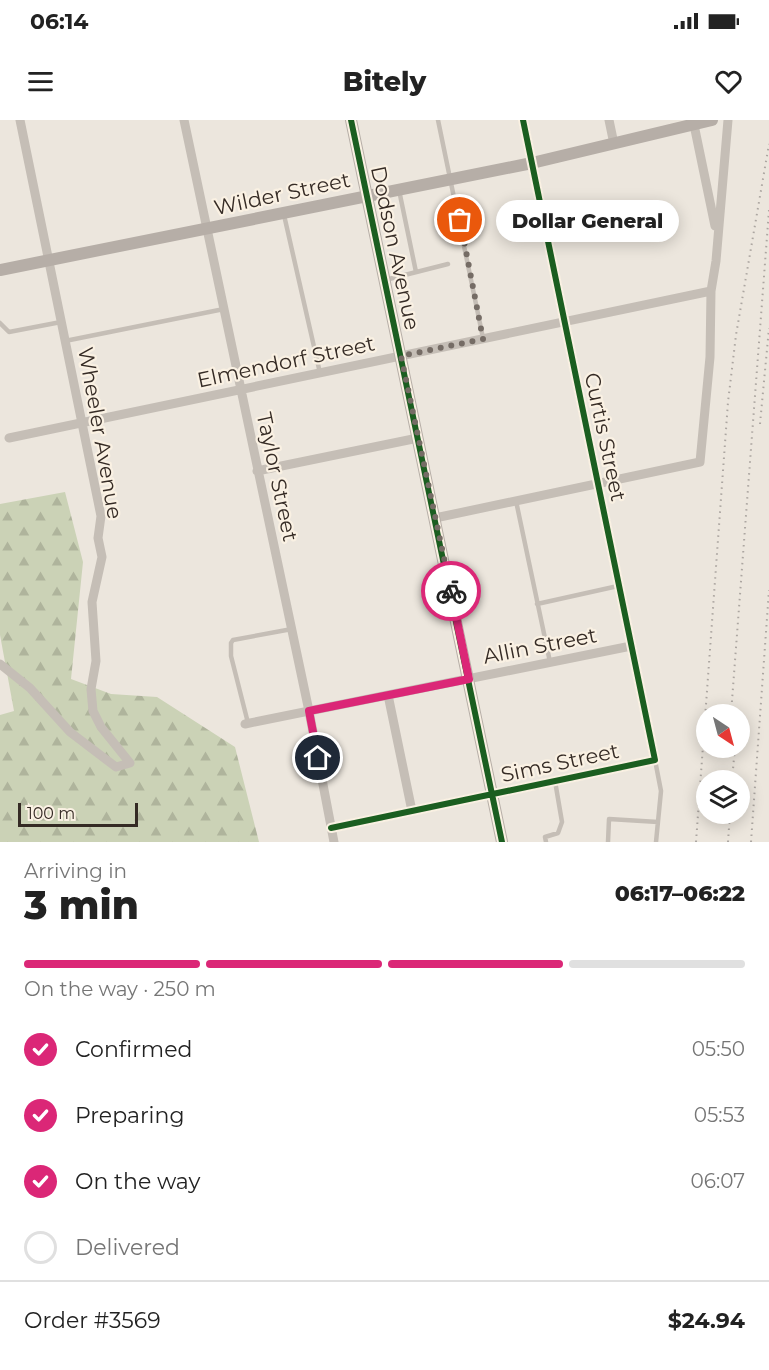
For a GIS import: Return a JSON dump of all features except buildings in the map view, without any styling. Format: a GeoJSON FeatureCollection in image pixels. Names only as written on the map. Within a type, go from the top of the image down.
{"type":"FeatureCollection","features":[{"type":"Feature","properties":{"kind":"street","name":"Wheeler Avenue"},"geometry":{"type":"LineString","coordinates":[[0,664],[30,688],[70,732],[116,767],[130,764],[101,727],[93,711],[91,689],[96,661],[92,602],[102,557],[98,538],[100,516],[20,120]]}},
{"type":"Feature","properties":{"kind":"street","name":"Taylor Street"},"geometry":{"type":"LineString","coordinates":[[184,120],[292,629],[334,842]]}},
{"type":"Feature","properties":{"kind":"street","name":"Dodson Avenue"},"geometry":{"type":"LineString","coordinates":[[351,120],[502,842]]}},
{"type":"Feature","properties":{"kind":"street","name":"Curtis Street"},"geometry":{"type":"LineString","coordinates":[[523,120],[618,586],[656,760]]}},
{"type":"Feature","properties":{"kind":"street"},"geometry":{"type":"LineString","coordinates":[[609,120],[614,144]]}},
{"type":"Feature","properties":{"kind":"street","name":"Wilder Street"},"geometry":{"type":"LineString","coordinates":[[0,270],[532,163],[614,144],[693,122],[712,120]]}},
{"type":"Feature","properties":{"kind":"street"},"geometry":{"type":"LineString","coordinates":[[435,518],[700,462],[710,357],[711,291],[716,261],[728,120]]}},
{"type":"Feature","properties":{"kind":"street"},"geometry":{"type":"LineString","coordinates":[[693,122],[717,237]]}},
{"type":"Feature","properties":{"kind":"street","name":"Elmendorf Street"},"geometry":{"type":"LineString","coordinates":[[9,438],[711,291]]}},
{"type":"Feature","properties":{"kind":"street"},"geometry":{"type":"LineString","coordinates":[[257,471],[418,438]]}},
{"type":"Feature","properties":{"kind":"street","name":"Allin Street"},"geometry":{"type":"LineString","coordinates":[[246,723],[631,646]]}},
{"type":"Feature","properties":{"kind":"street"},"geometry":{"type":"LineString","coordinates":[[388,695],[412,812]]}},
{"type":"Feature","properties":{"kind":"street","name":"Sims Street"},"geometry":{"type":"LineString","coordinates":[[331,828],[656,760]]}},
{"type":"Feature","properties":{"kind":"lane"},"geometry":{"type":"LineString","coordinates":[[438,120],[483,339]]}},
{"type":"Feature","properties":{"kind":"lane"},"geometry":{"type":"LineString","coordinates":[[399,189],[416,272]]}},
{"type":"Feature","properties":{"kind":"lane"},"geometry":{"type":"LineString","coordinates":[[284,214],[320,373]]}},
{"type":"Feature","properties":{"kind":"lane"},"geometry":{"type":"LineString","coordinates":[[385,280],[448,264]]}},
{"type":"Feature","properties":{"kind":"lane"},"geometry":{"type":"LineString","coordinates":[[65,341],[224,309]]}},
{"type":"Feature","properties":{"kind":"lane"},"geometry":{"type":"LineString","coordinates":[[0,323],[9,332],[61,322]]}},
{"type":"Feature","properties":{"kind":"lane"},"geometry":{"type":"LineString","coordinates":[[516,501],[550,662]]}},
{"type":"Feature","properties":{"kind":"lane"},"geometry":{"type":"LineString","coordinates":[[537,604],[618,586]]}},
{"type":"Feature","properties":{"kind":"lane"},"geometry":{"type":"LineString","coordinates":[[246,723],[231,656],[231,644],[233,640],[292,629]]}},
{"type":"Feature","properties":{"kind":"lane"},"geometry":{"type":"LineString","coordinates":[[656,760],[661,791],[656,842]]}},
{"type":"Feature","properties":{"kind":"lane"},"geometry":{"type":"LineString","coordinates":[[546,842],[545,837],[558,833],[562,822],[555,781]]}},
{"type":"Feature","properties":{"kind":"lane"},"geometry":{"type":"LineString","coordinates":[[608,842],[609,819],[658,822]]}},
{"type":"Feature","properties":{"kind":"green space"},"geometry":{"type":"Polygon","coordinates":[[[65,492],[83,562],[71,679],[111,694],[157,697],[235,747],[259,842],[0,842],[0,715],[14,711],[0,635],[0,504],[65,492]]]}},
{"type":"Feature","properties":{"kind":"railway"},"geometry":{"type":"LineString","coordinates":[[696,842],[728,402],[736,335],[769,144]]}},
{"type":"Feature","properties":{"kind":"railway"},"geometry":{"type":"LineString","coordinates":[[732,704],[769,210]]}},
{"type":"Feature","properties":{"kind":"railway"},"geometry":{"type":"LineString","coordinates":[[760,424],[769,328]]}},
{"type":"Feature","properties":{"kind":"railway"},"geometry":{"type":"LineString","coordinates":[[751,842],[769,590]]}},
{"type":"Feature","properties":{"kind":"railway"},"geometry":{"type":"LineString","coordinates":[[733,770],[734,758]]}},
{"type":"Feature","properties":{"kind":"railway"},"geometry":{"type":"LineString","coordinates":[[728,842],[729,824]]}},
{"type":"Feature","properties":{"kind":"cycle path"},"geometry":{"type":"LineString","coordinates":[[351,120],[502,842]]}},
{"type":"Feature","properties":{"kind":"cycle path"},"geometry":{"type":"LineString","coordinates":[[331,828],[655,760],[523,120]]}},
{"type":"Feature","properties":{"kind":"way so far"},"geometry":{"type":"LineString","coordinates":[[451,591],[401,356],[483,339],[460,220]]}},
{"type":"Feature","properties":{"kind":"place","name":"Dollar General"},"geometry":{"type":"Point","coordinates":[460,220]}},
{"type":"Feature","properties":{"kind":"route"},"geometry":{"type":"LineString","coordinates":[[318,758],[309,711],[469,679],[451,591]]}}]}
